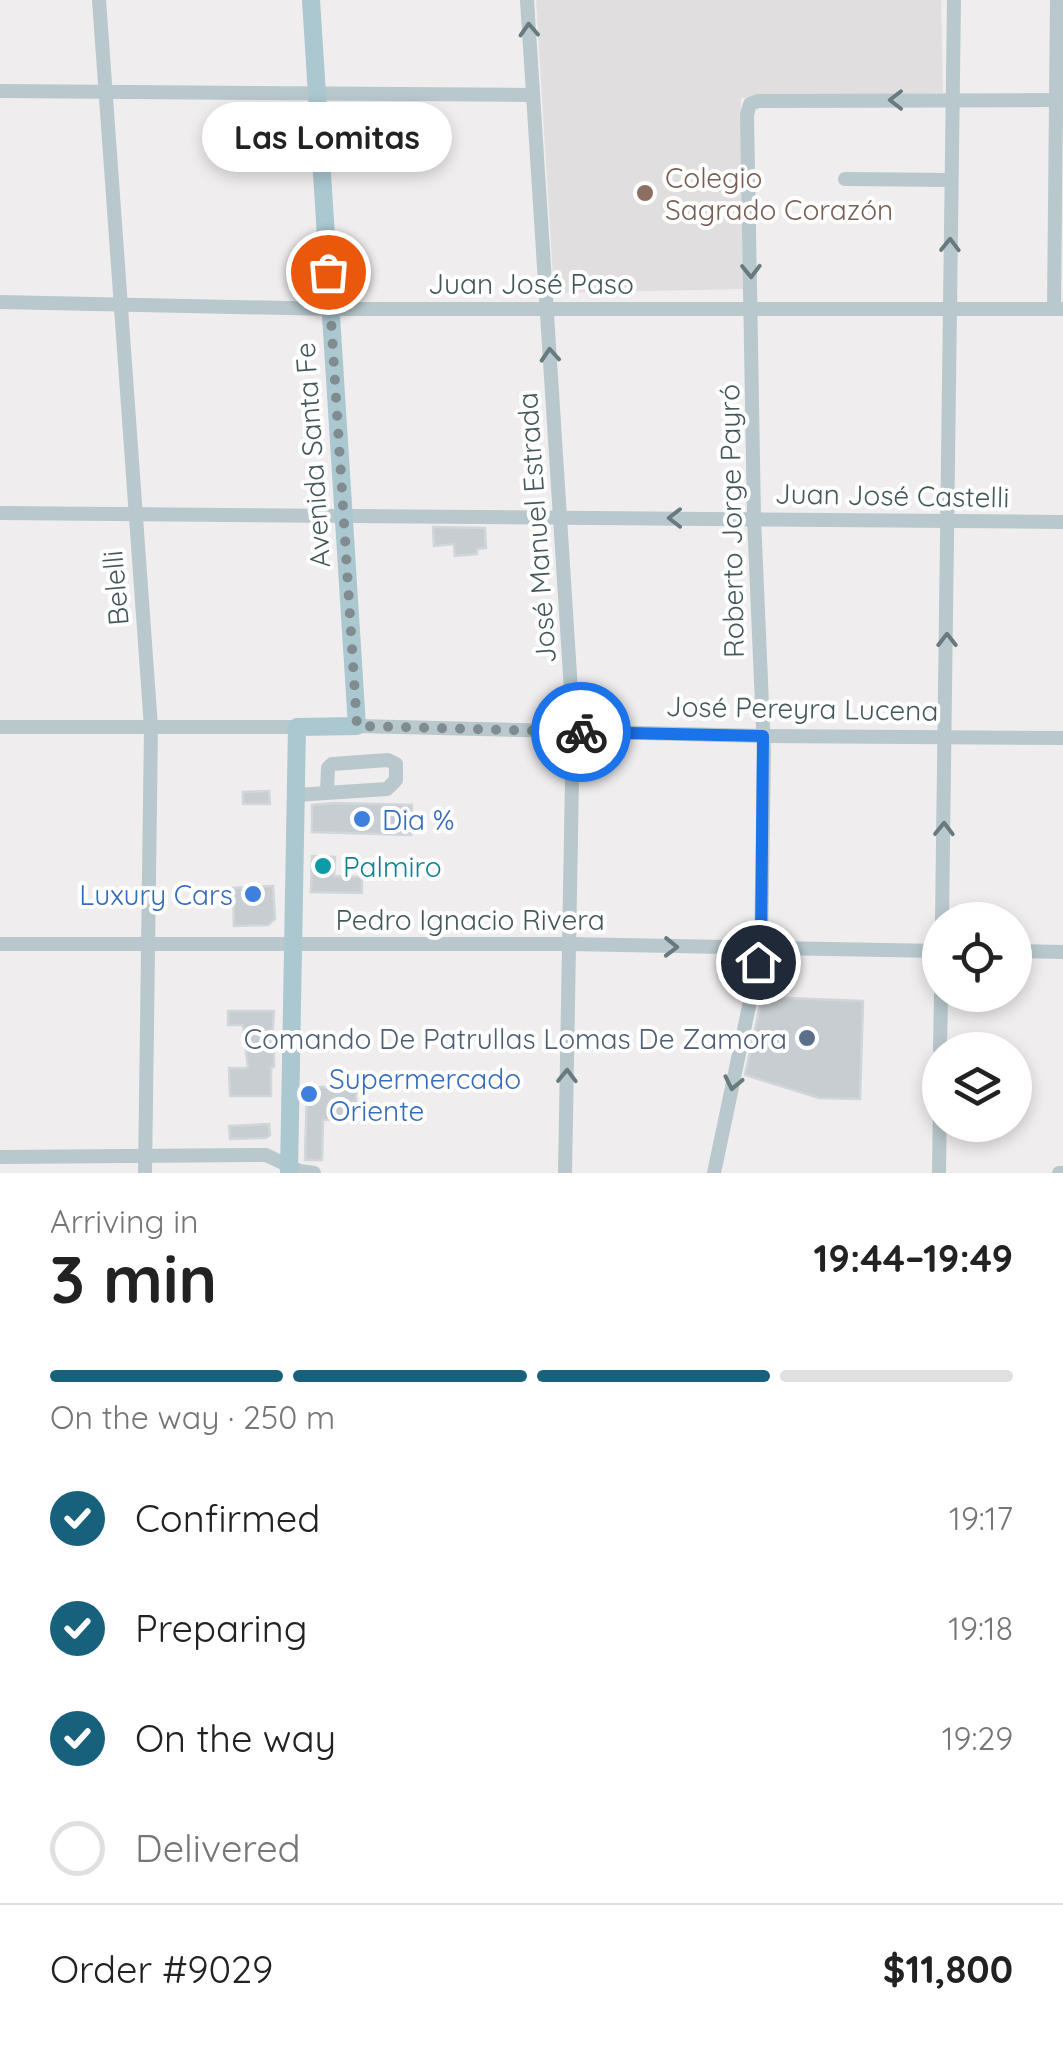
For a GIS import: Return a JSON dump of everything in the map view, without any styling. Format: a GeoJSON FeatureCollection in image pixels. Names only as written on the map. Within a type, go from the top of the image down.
{"type":"FeatureCollection","features":[{"type":"Feature","properties":{"kind":"main road","name":"Avenida Santa Fe"},"geometry":{"type":"LineString","coordinates":[[311,0],[357,726]]}},
{"type":"Feature","properties":{"kind":"main road","name":"José Pereyra Lucena"},"geometry":{"type":"LineString","coordinates":[[297,727],[357,726]]}},
{"type":"Feature","properties":{"kind":"main road"},"geometry":{"type":"LineString","coordinates":[[289,1170],[297,727]]}},
{"type":"Feature","properties":{"kind":"street","name":"Belelli"},"geometry":{"type":"LineString","coordinates":[[99,0],[151,727],[145,1173]]}},
{"type":"Feature","properties":{"kind":"street","name":"José Manuel Estrada"},"geometry":{"type":"LineString","coordinates":[[528,0],[573,732],[564,1173]]}},
{"type":"Feature","properties":{"kind":"street"},"geometry":{"type":"LineString","coordinates":[[942,902],[954,0]]}},
{"type":"Feature","properties":{"kind":"street"},"geometry":{"type":"LineString","coordinates":[[1057,0],[1059,308]]}},
{"type":"Feature","properties":{"kind":"street"},"geometry":{"type":"LineString","coordinates":[[0,91],[533,95]]}},
{"type":"Feature","properties":{"kind":"street","name":"Roberto Jorge Payró"},"geometry":{"type":"LineString","coordinates":[[714,1173],[761,949],[763,736],[754,518],[747,115],[750,104],[758,100],[953,100]]}},
{"type":"Feature","properties":{"kind":"street"},"geometry":{"type":"LineString","coordinates":[[953,100],[1060,100]]}},
{"type":"Feature","properties":{"kind":"street"},"geometry":{"type":"LineString","coordinates":[[845,179],[951,180]]}},
{"type":"Feature","properties":{"kind":"street","name":"Juan José Paso"},"geometry":{"type":"LineString","coordinates":[[0,302],[330,308],[1059,308]]}},
{"type":"Feature","properties":{"kind":"street","name":"Juan José Castelli"},"geometry":{"type":"LineString","coordinates":[[0,513],[1063,522]]}},
{"type":"Feature","properties":{"kind":"street","name":"José Pereyra Lucena"},"geometry":{"type":"LineString","coordinates":[[357,726],[763,736],[1063,738]]}},
{"type":"Feature","properties":{"kind":"street","name":"José Pereyra Lucena"},"geometry":{"type":"LineString","coordinates":[[0,727],[297,727]]}},
{"type":"Feature","properties":{"kind":"street"},"geometry":{"type":"LineString","coordinates":[[296,796],[388,789],[396,780],[396,764],[388,760],[332,764],[328,768],[326,792]]}},
{"type":"Feature","properties":{"kind":"street","name":"Pedro Ignacio Rivera"},"geometry":{"type":"LineString","coordinates":[[0,944],[570,944],[922,951]]}},
{"type":"Feature","properties":{"kind":"street"},"geometry":{"type":"LineString","coordinates":[[1032,951],[1063,952]]}},
{"type":"Feature","properties":{"kind":"street"},"geometry":{"type":"LineString","coordinates":[[939,1142],[939,1173]]}},
{"type":"Feature","properties":{"kind":"street"},"geometry":{"type":"LineString","coordinates":[[0,1157],[266,1155],[289,1170],[314,1173]]}},
{"type":"Feature","properties":{"kind":"shaded area","name":"Colegio Sagrado Corazón"},"geometry":{"type":"Polygon","coordinates":[[[536,0],[941,0],[943,93],[741,98],[743,289],[554,293],[536,0]]]}},
{"type":"Feature","properties":{"kind":"building"},"geometry":{"type":"Polygon","coordinates":[[[433,527],[485,528],[486,548],[477,549],[477,554],[455,556],[454,544],[434,546],[433,527]]]}},
{"type":"Feature","properties":{"kind":"building"},"geometry":{"type":"Polygon","coordinates":[[[269,791],[270,804],[243,804],[243,792],[269,791]]]}},
{"type":"Feature","properties":{"kind":"building","name":"Dia %"},"geometry":{"type":"Polygon","coordinates":[[[312,805],[412,805],[411,835],[312,832],[312,805]]]}},
{"type":"Feature","properties":{"kind":"building","name":"Palmiro"},"geometry":{"type":"Polygon","coordinates":[[[312,856],[335,857],[334,876],[362,877],[362,893],[311,892],[312,856]]]}},
{"type":"Feature","properties":{"kind":"building"},"geometry":{"type":"Polygon","coordinates":[[[273,886],[275,919],[268,925],[234,926],[233,888],[273,886]]]}},
{"type":"Feature","properties":{"kind":"building","name":"Comando De Patrullas Lomas De Zamora"},"geometry":{"type":"Polygon","coordinates":[[[762,997],[863,1001],[860,1099],[819,1098],[745,1075],[762,997]]]}},
{"type":"Feature","properties":{"kind":"building"},"geometry":{"type":"Polygon","coordinates":[[[228,1011],[274,1011],[271,1096],[230,1096],[229,1068],[248,1068],[243,1025],[228,1025],[228,1011]]]}},
{"type":"Feature","properties":{"kind":"building"},"geometry":{"type":"Polygon","coordinates":[[[307,1087],[356,1087],[356,1103],[348,1102],[348,1119],[323,1120],[322,1160],[305,1160],[307,1087]]]}},
{"type":"Feature","properties":{"kind":"building"},"geometry":{"type":"Polygon","coordinates":[[[269,1124],[270,1135],[266,1138],[230,1139],[229,1126],[269,1124]]]}},
{"type":"Feature","properties":{"kind":"way so far"},"geometry":{"type":"LineString","coordinates":[[328,272],[357,726],[581,732]]}},
{"type":"Feature","properties":{"kind":"place","name":"Colegio Sagrado Corazón"},"geometry":{"type":"Point","coordinates":[645,193]}},
{"type":"Feature","properties":{"kind":"place","name":"Las Lomitas"},"geometry":{"type":"Point","coordinates":[328,272]}},
{"type":"Feature","properties":{"kind":"place","name":"Dia %"},"geometry":{"type":"Point","coordinates":[362,819]}},
{"type":"Feature","properties":{"kind":"place","name":"Palmiro"},"geometry":{"type":"Point","coordinates":[323,866]}},
{"type":"Feature","properties":{"kind":"place","name":"Luxury Cars"},"geometry":{"type":"Point","coordinates":[253,894]}},
{"type":"Feature","properties":{"kind":"place","name":"Comando De Patrullas Lomas De Zamora"},"geometry":{"type":"Point","coordinates":[807,1038]}},
{"type":"Feature","properties":{"kind":"place","name":"Supermercado Oriente"},"geometry":{"type":"Point","coordinates":[309,1094]}},
{"type":"Feature","properties":{"kind":"route"},"geometry":{"type":"LineString","coordinates":[[581,732],[763,736],[758,962]]}}]}
